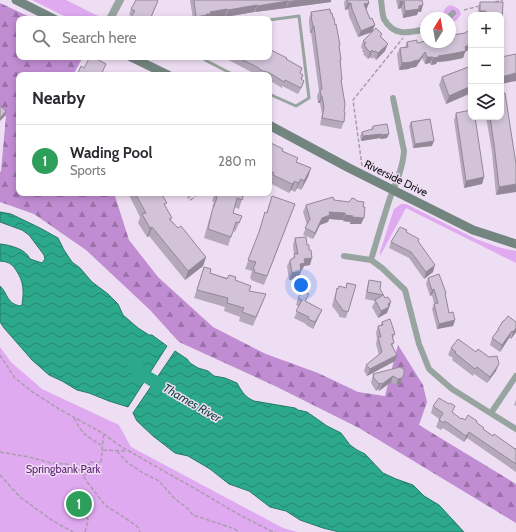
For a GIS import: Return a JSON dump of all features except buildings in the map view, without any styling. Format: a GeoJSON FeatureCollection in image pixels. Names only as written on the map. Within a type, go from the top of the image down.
{"type":"FeatureCollection","features":[{"type":"Feature","properties":{"kind":"main road"},"geometry":{"type":"LineString","coordinates":[[16,0],[48,16]]}},
{"type":"Feature","properties":{"kind":"main road"},"geometry":{"type":"LineString","coordinates":[[137,60],[162,72]]}},
{"type":"Feature","properties":{"kind":"main road","name":"Riverside Drive"},"geometry":{"type":"LineString","coordinates":[[272,128],[473,230],[516,244]]}},
{"type":"Feature","properties":{"kind":"street"},"geometry":{"type":"LineString","coordinates":[[112,16],[120,0]]}},
{"type":"Feature","properties":{"kind":"street"},"geometry":{"type":"LineString","coordinates":[[381,0],[384,18],[393,30],[406,33],[420,30]]}},
{"type":"Feature","properties":{"kind":"street"},"geometry":{"type":"LineString","coordinates":[[371,260],[404,157],[394,98]]}},
{"type":"Feature","properties":{"kind":"street"},"geometry":{"type":"LineString","coordinates":[[344,256],[371,260],[382,268],[405,290],[419,344],[429,369],[452,389],[516,429]]}},
{"type":"Feature","properties":{"kind":"street"},"geometry":{"type":"LineString","coordinates":[[491,413],[516,376]]}},
{"type":"Feature","properties":{"kind":"lane"},"geometry":{"type":"LineString","coordinates":[[272,20],[299,16],[309,98],[296,106],[272,95]]}},
{"type":"Feature","properties":{"kind":"lane"},"geometry":{"type":"LineString","coordinates":[[205,60],[228,72]]}},
{"type":"Feature","properties":{"kind":"path"},"geometry":{"type":"LineString","coordinates":[[490,3],[503,0]]}},
{"type":"Feature","properties":{"kind":"path"},"geometry":{"type":"LineString","coordinates":[[464,10],[484,5]]}},
{"type":"Feature","properties":{"kind":"path"},"geometry":{"type":"LineString","coordinates":[[360,173],[362,167],[353,100],[402,40],[406,33]]}},
{"type":"Feature","properties":{"kind":"path"},"geometry":{"type":"LineString","coordinates":[[0,355],[14,377],[74,418],[104,434],[128,451],[238,514],[275,532]]}},
{"type":"Feature","properties":{"kind":"path"},"geometry":{"type":"LineString","coordinates":[[74,418],[85,436],[102,445]]}},
{"type":"Feature","properties":{"kind":"path"},"geometry":{"type":"LineString","coordinates":[[83,476],[89,472],[89,462],[101,463],[104,434]]}},
{"type":"Feature","properties":{"kind":"path"},"geometry":{"type":"LineString","coordinates":[[103,450],[128,451]]}},
{"type":"Feature","properties":{"kind":"path"},"geometry":{"type":"LineString","coordinates":[[117,451],[127,462],[143,473],[159,481],[174,498],[187,508],[193,515],[235,529],[239,532]]}},
{"type":"Feature","properties":{"kind":"path"},"geometry":{"type":"LineString","coordinates":[[0,452],[29,457],[51,464],[67,464],[79,470],[105,505],[136,526],[140,532]]}},
{"type":"Feature","properties":{"kind":"path"},"geometry":{"type":"LineString","coordinates":[[0,475],[20,496],[53,521],[73,532]]}},
{"type":"Feature","properties":{"kind":"path"},"geometry":{"type":"LineString","coordinates":[[85,532],[88,520],[86,515]]}},
{"type":"Feature","properties":{"kind":"green space"},"geometry":{"type":"Polygon","coordinates":[[[32,0],[66,0],[98,16],[64,16],[32,0]]]}},
{"type":"Feature","properties":{"kind":"green space"},"geometry":{"type":"Polygon","coordinates":[[[0,3],[28,16],[16,16],[16,60],[81,60],[75,72],[16,72],[16,196],[115,196],[129,240],[158,277],[213,327],[266,354],[318,373],[358,392],[385,396],[398,345],[423,385],[427,402],[419,425],[516,484],[516,523],[359,428],[275,386],[179,342],[150,310],[86,250],[34,214],[0,202],[0,172],[6,116],[0,111],[0,3]]]}},
{"type":"Feature","properties":{"kind":"green space"},"geometry":{"type":"Polygon","coordinates":[[[450,5],[459,10],[461,14],[457,20],[456,12],[444,12],[446,7],[450,5]]]}},
{"type":"Feature","properties":{"kind":"green space"},"geometry":{"type":"Polygon","coordinates":[[[401,204],[406,204],[476,239],[498,247],[516,251],[516,263],[406,208],[380,256],[394,209],[401,204]]]}},
{"type":"Feature","properties":{"kind":"green space","name":"Springbank Park"},"geometry":{"type":"Polygon","coordinates":[[[0,347],[11,362],[42,389],[119,425],[131,447],[283,528],[297,532],[0,532],[0,347]]]}},
{"type":"Feature","properties":{"kind":"water"},"geometry":{"type":"Polygon","coordinates":[[[0,212],[11,214],[58,238],[72,262],[80,268],[92,282],[118,304],[123,315],[138,328],[149,335],[152,335],[167,346],[128,407],[77,390],[49,375],[32,360],[0,322],[0,286],[10,301],[15,305],[22,305],[23,291],[19,274],[12,265],[0,261],[0,244],[17,248],[25,253],[30,259],[42,263],[45,259],[44,255],[29,235],[22,230],[0,222],[0,212]]]}},
{"type":"Feature","properties":{"kind":"water"},"geometry":{"type":"Polygon","coordinates":[[[175,351],[198,368],[208,371],[214,376],[225,378],[237,383],[244,394],[254,401],[295,408],[307,412],[327,426],[341,433],[350,445],[365,454],[383,473],[413,485],[424,496],[439,505],[464,532],[339,532],[323,528],[300,520],[286,511],[270,507],[249,491],[229,484],[210,469],[188,456],[175,453],[137,421],[133,413],[175,351]]]}},
{"type":"Feature","properties":{"kind":"water"},"geometry":{"type":"Polygon","coordinates":[[[75,495],[83,495],[88,500],[86,511],[83,513],[75,513],[70,508],[70,500],[75,495]]]}},
{"type":"Feature","properties":{"kind":"waterway","name":"Thames River"},"geometry":{"type":"LineString","coordinates":[[134,367],[147,377],[169,390]]}},
{"type":"Feature","properties":{"kind":"place","name":"Wading Pool"},"geometry":{"type":"Point","coordinates":[79,504]}}]}
